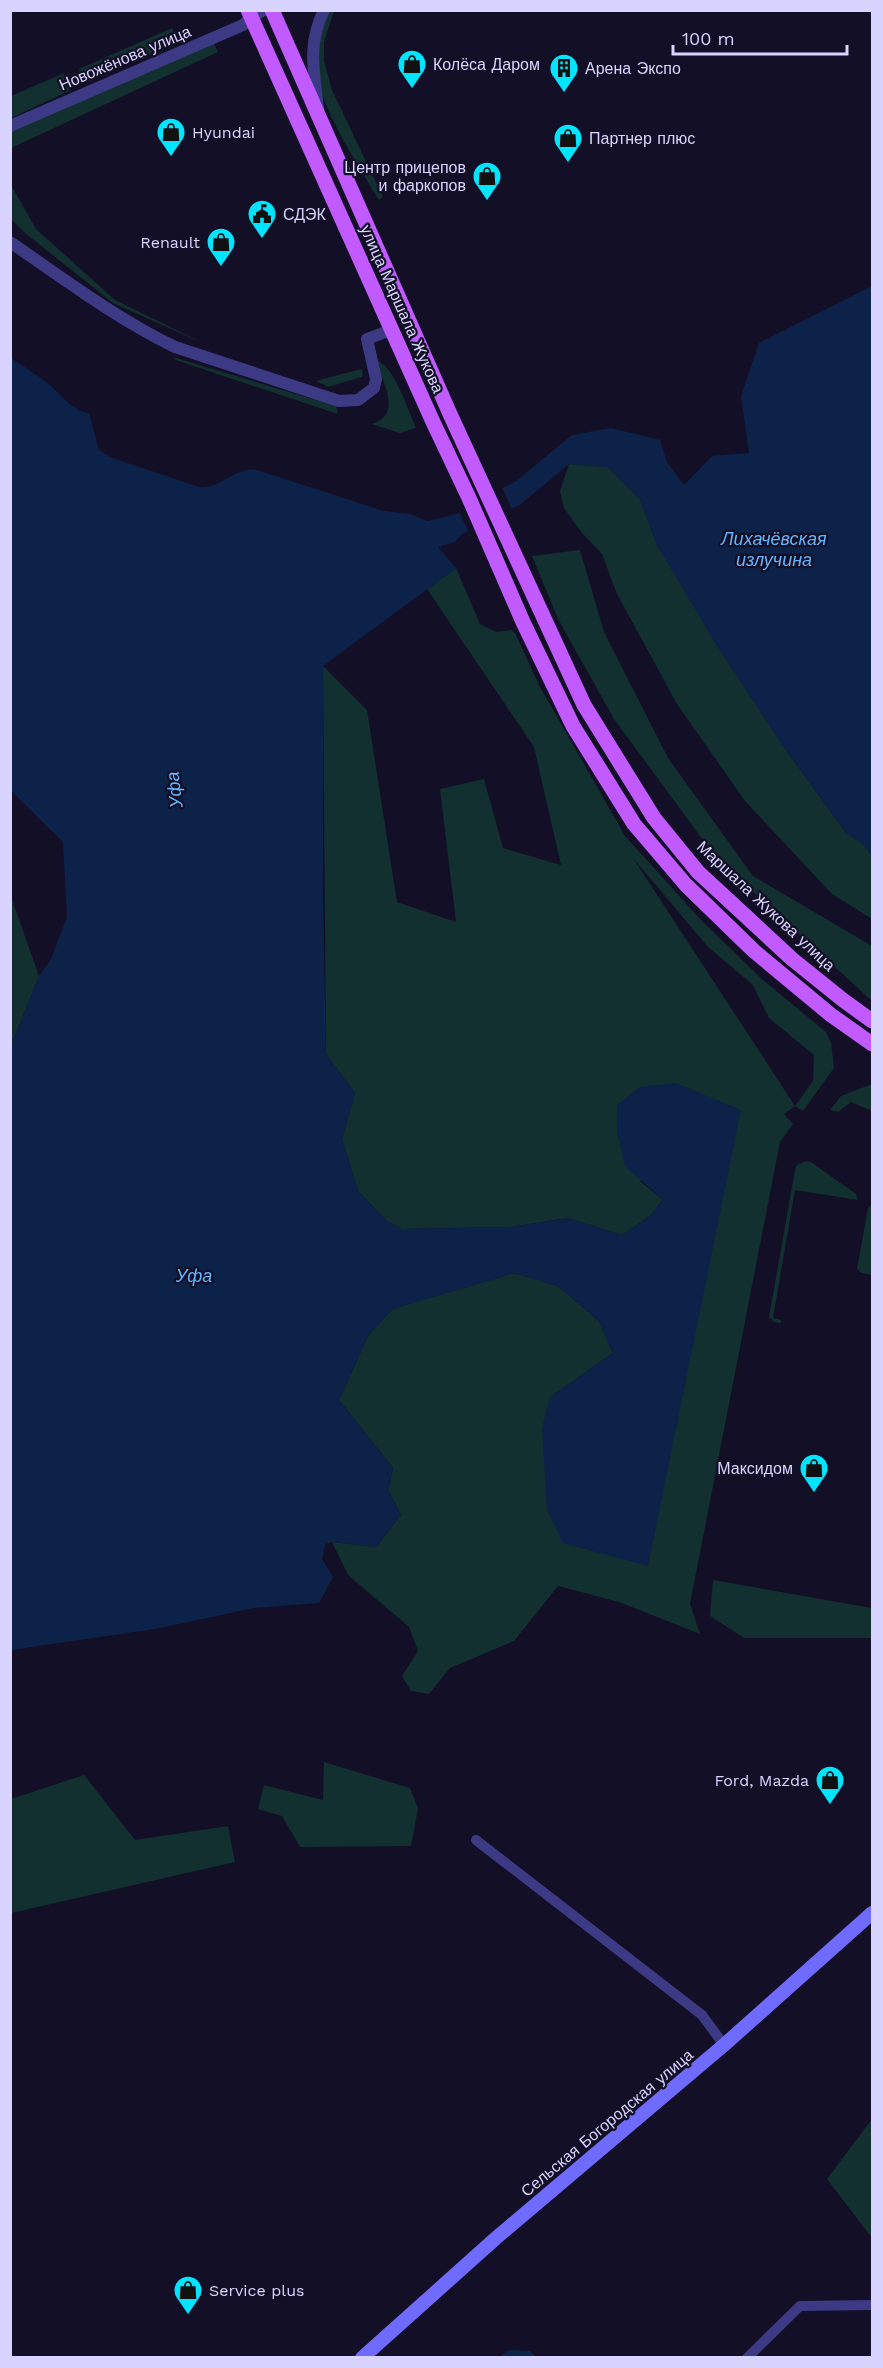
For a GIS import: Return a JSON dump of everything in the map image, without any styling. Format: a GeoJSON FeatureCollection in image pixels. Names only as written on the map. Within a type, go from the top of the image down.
{"type":"FeatureCollection","features":[{"type":"Feature","properties":{"kind":"main road","name":"улица Маршала Жукова"},"geometry":{"type":"LineString","coordinates":[[272,10],[450,414],[542,616]]}},
{"type":"Feature","properties":{"kind":"main road","name":"улица Маршала Жукова"},"geometry":{"type":"LineString","coordinates":[[255,13],[391,330],[469,498],[523,622],[573,726],[634,824],[686,885],[754,951],[831,1015],[873,1044]]}},
{"type":"Feature","properties":{"kind":"main road","name":"Маршала Жукова улица"},"geometry":{"type":"LineString","coordinates":[[542,616],[584,705],[654,818],[698,872],[792,959],[873,1021]]}},
{"type":"Feature","properties":{"kind":"main road","name":"Сельская Богородская улица"},"geometry":{"type":"LineString","coordinates":[[362,2358],[496,2238],[724,2045],[873,1913]]}},
{"type":"Feature","properties":{"kind":"street"},"geometry":{"type":"LineString","coordinates":[[319,115],[311,55],[316,28],[324,10]]}},
{"type":"Feature","properties":{"kind":"street","name":"Новожёнова улица"},"geometry":{"type":"LineString","coordinates":[[10,126],[243,25],[255,13]]}},
{"type":"Feature","properties":{"kind":"street"},"geometry":{"type":"LineString","coordinates":[[10,242],[91,298],[167,343],[270,380],[339,401],[358,400],[374,388],[376,379],[367,339],[391,330]]}},
{"type":"Feature","properties":{"kind":"street"},"geometry":{"type":"LineString","coordinates":[[476,1840],[702,2015],[724,2045]]}},
{"type":"Feature","properties":{"kind":"street"},"geometry":{"type":"LineString","coordinates":[[747,2358],[800,2306],[873,2305]]}},
{"type":"Feature","properties":{"kind":"green space"},"geometry":{"type":"Polygon","coordinates":[[[327,11],[334,11],[324,42],[324,61],[332,90],[383,197],[379,200],[338,130],[321,91],[316,73],[315,50],[327,11]]]}},
{"type":"Feature","properties":{"kind":"green space"},"geometry":{"type":"Polygon","coordinates":[[[172,28],[178,42],[85,83],[79,69],[172,28]]]}},
{"type":"Feature","properties":{"kind":"green space"},"geometry":{"type":"Polygon","coordinates":[[[213,42],[218,52],[11,148],[10,131],[213,42]]]}},
{"type":"Feature","properties":{"kind":"green space"},"geometry":{"type":"Polygon","coordinates":[[[64,73],[71,90],[11,118],[11,96],[64,73]]]}},
{"type":"Feature","properties":{"kind":"green space"},"geometry":{"type":"Polygon","coordinates":[[[11,185],[36,229],[115,300],[203,343],[113,303],[25,233],[11,219],[11,185]]]}},
{"type":"Feature","properties":{"kind":"green space"},"geometry":{"type":"Polygon","coordinates":[[[173,359],[336,406],[338,414],[173,359]]]}},
{"type":"Feature","properties":{"kind":"green space"},"geometry":{"type":"Polygon","coordinates":[[[375,359],[389,370],[416,428],[400,433],[371,424],[381,420],[387,413],[389,405],[386,387],[375,359]]]}},
{"type":"Feature","properties":{"kind":"green space"},"geometry":{"type":"Polygon","coordinates":[[[361,369],[362,377],[328,387],[316,381],[361,369]]]}},
{"type":"Feature","properties":{"kind":"green space"},"geometry":{"type":"Polygon","coordinates":[[[569,464],[608,467],[640,499],[657,545],[783,746],[846,833],[863,844],[872,855],[872,919],[832,894],[745,801],[677,704],[617,594],[602,554],[582,533],[564,508],[560,491],[569,464]]]}},
{"type":"Feature","properties":{"kind":"green space"},"geometry":{"type":"Polygon","coordinates":[[[580,550],[604,632],[668,758],[753,876],[872,946],[872,1001],[717,859],[614,719],[558,619],[532,556],[580,550]]]}},
{"type":"Feature","properties":{"kind":"green space"},"geometry":{"type":"Polygon","coordinates":[[[456,568],[480,624],[496,632],[511,630],[515,633],[539,685],[625,836],[702,921],[763,980],[826,1032],[831,1043],[834,1068],[803,1111],[795,1106],[784,1114],[793,1124],[780,1142],[690,1604],[700,1634],[619,1602],[558,1586],[514,1641],[450,1668],[429,1694],[411,1691],[402,1676],[418,1651],[409,1627],[348,1575],[332,1542],[376,1547],[401,1515],[388,1490],[393,1468],[339,1400],[368,1336],[392,1309],[514,1273],[558,1286],[599,1321],[613,1353],[550,1397],[547,1510],[740,1111],[640,1181],[663,1200],[650,1216],[622,1235],[568,1218],[510,1227],[402,1229],[387,1221],[358,1191],[342,1139],[355,1093],[326,1054],[323,666],[367,710],[397,902],[456,922],[440,789],[484,779],[503,848],[561,865],[534,747],[427,589],[456,568]],[[633,858],[795,1106],[813,1081],[814,1055],[769,1018],[753,985],[708,947],[633,858]]]}},
{"type":"Feature","properties":{"kind":"green space"},"geometry":{"type":"Polygon","coordinates":[[[11,897],[39,976],[11,1046],[11,897]]]}},
{"type":"Feature","properties":{"kind":"green space"},"geometry":{"type":"Polygon","coordinates":[[[872,1084],[872,1111],[851,1102],[838,1112],[830,1110],[841,1096],[872,1084]]]}},
{"type":"Feature","properties":{"kind":"green space"},"geometry":{"type":"Polygon","coordinates":[[[806,1161],[811,1162],[856,1194],[858,1200],[795,1190],[773,1318],[781,1320],[781,1323],[774,1322],[769,1317],[795,1170],[797,1165],[806,1161]]]}},
{"type":"Feature","properties":{"kind":"green space"},"geometry":{"type":"Polygon","coordinates":[[[872,1205],[872,1275],[861,1273],[857,1269],[868,1208],[872,1205]]]}},
{"type":"Feature","properties":{"kind":"green space"},"geometry":{"type":"Polygon","coordinates":[[[713,1580],[872,1608],[872,1638],[744,1638],[710,1616],[713,1580]]]}},
{"type":"Feature","properties":{"kind":"green space"},"geometry":{"type":"Polygon","coordinates":[[[324,1762],[410,1788],[418,1808],[411,1846],[300,1847],[282,1816],[258,1809],[264,1785],[323,1800],[324,1762]]]}},
{"type":"Feature","properties":{"kind":"green space"},"geometry":{"type":"Polygon","coordinates":[[[84,1775],[135,1840],[228,1826],[235,1862],[11,1913],[11,1799],[84,1775]]]}},
{"type":"Feature","properties":{"kind":"green space"},"geometry":{"type":"Polygon","coordinates":[[[872,2119],[872,2238],[827,2179],[872,2119]]]}},
{"type":"Feature","properties":{"kind":"water","name":"Уфа"},"geometry":{"type":"Polygon","coordinates":[[[872,286],[872,855],[863,844],[846,833],[783,746],[715,643],[657,545],[640,499],[608,467],[569,464],[521,504],[462,534],[455,542],[438,547],[456,568],[323,666],[326,1054],[355,1093],[342,1139],[358,1191],[387,1221],[402,1229],[510,1227],[568,1218],[622,1235],[650,1216],[663,1200],[625,1166],[617,1132],[617,1105],[640,1087],[676,1083],[741,1110],[648,1566],[563,1543],[547,1510],[542,1428],[550,1397],[613,1353],[599,1321],[558,1286],[514,1273],[393,1309],[368,1336],[339,1400],[393,1468],[388,1490],[401,1515],[376,1547],[333,1542],[325,1544],[322,1559],[333,1577],[319,1603],[254,1608],[155,1629],[11,1650],[11,1046],[39,976],[51,959],[67,917],[63,842],[11,791],[10,357],[50,385],[73,406],[89,413],[99,450],[110,457],[199,487],[215,485],[241,471],[257,470],[384,511],[410,514],[428,521],[456,514],[516,481],[572,435],[611,428],[660,440],[667,462],[684,485],[712,456],[749,453],[741,396],[759,343],[872,286]]]}},
{"type":"Feature","properties":{"kind":"water"},"geometry":{"type":"Polygon","coordinates":[[[509,2350],[530,2351],[536,2357],[499,2357],[509,2350]]]}},
{"type":"Feature","properties":{"kind":"pier"},"geometry":{"type":"Polygon","coordinates":[[[501,485],[513,512],[469,533],[458,509],[501,485]]]}},
{"type":"Feature","properties":{"kind":"place","name":"Колёса Даром"},"geometry":{"type":"Point","coordinates":[412,90]}},
{"type":"Feature","properties":{"kind":"place","name":"Арена Экспо"},"geometry":{"type":"Point","coordinates":[564,94]}},
{"type":"Feature","properties":{"kind":"place","name":"Hyundai"},"geometry":{"type":"Point","coordinates":[171,158]}},
{"type":"Feature","properties":{"kind":"place","name":"Партнер плюс"},"geometry":{"type":"Point","coordinates":[568,164]}},
{"type":"Feature","properties":{"kind":"place","name":"Центр прицепов и фаркопов"},"geometry":{"type":"Point","coordinates":[487,202]}},
{"type":"Feature","properties":{"kind":"place","name":"СДЭК"},"geometry":{"type":"Point","coordinates":[262,240]}},
{"type":"Feature","properties":{"kind":"place","name":"Renault"},"geometry":{"type":"Point","coordinates":[221,268]}},
{"type":"Feature","properties":{"kind":"place","name":"Максидом"},"geometry":{"type":"Point","coordinates":[814,1494]}},
{"type":"Feature","properties":{"kind":"place","name":"Ford, Mazda"},"geometry":{"type":"Point","coordinates":[830,1806]}},
{"type":"Feature","properties":{"kind":"place","name":"Service plus"},"geometry":{"type":"Point","coordinates":[188,2316]}},
{"type":"Feature","properties":{"kind":"water label","name":"Лихачёвская излучина"},"geometry":{"type":"Point","coordinates":[774,548]}}]}
